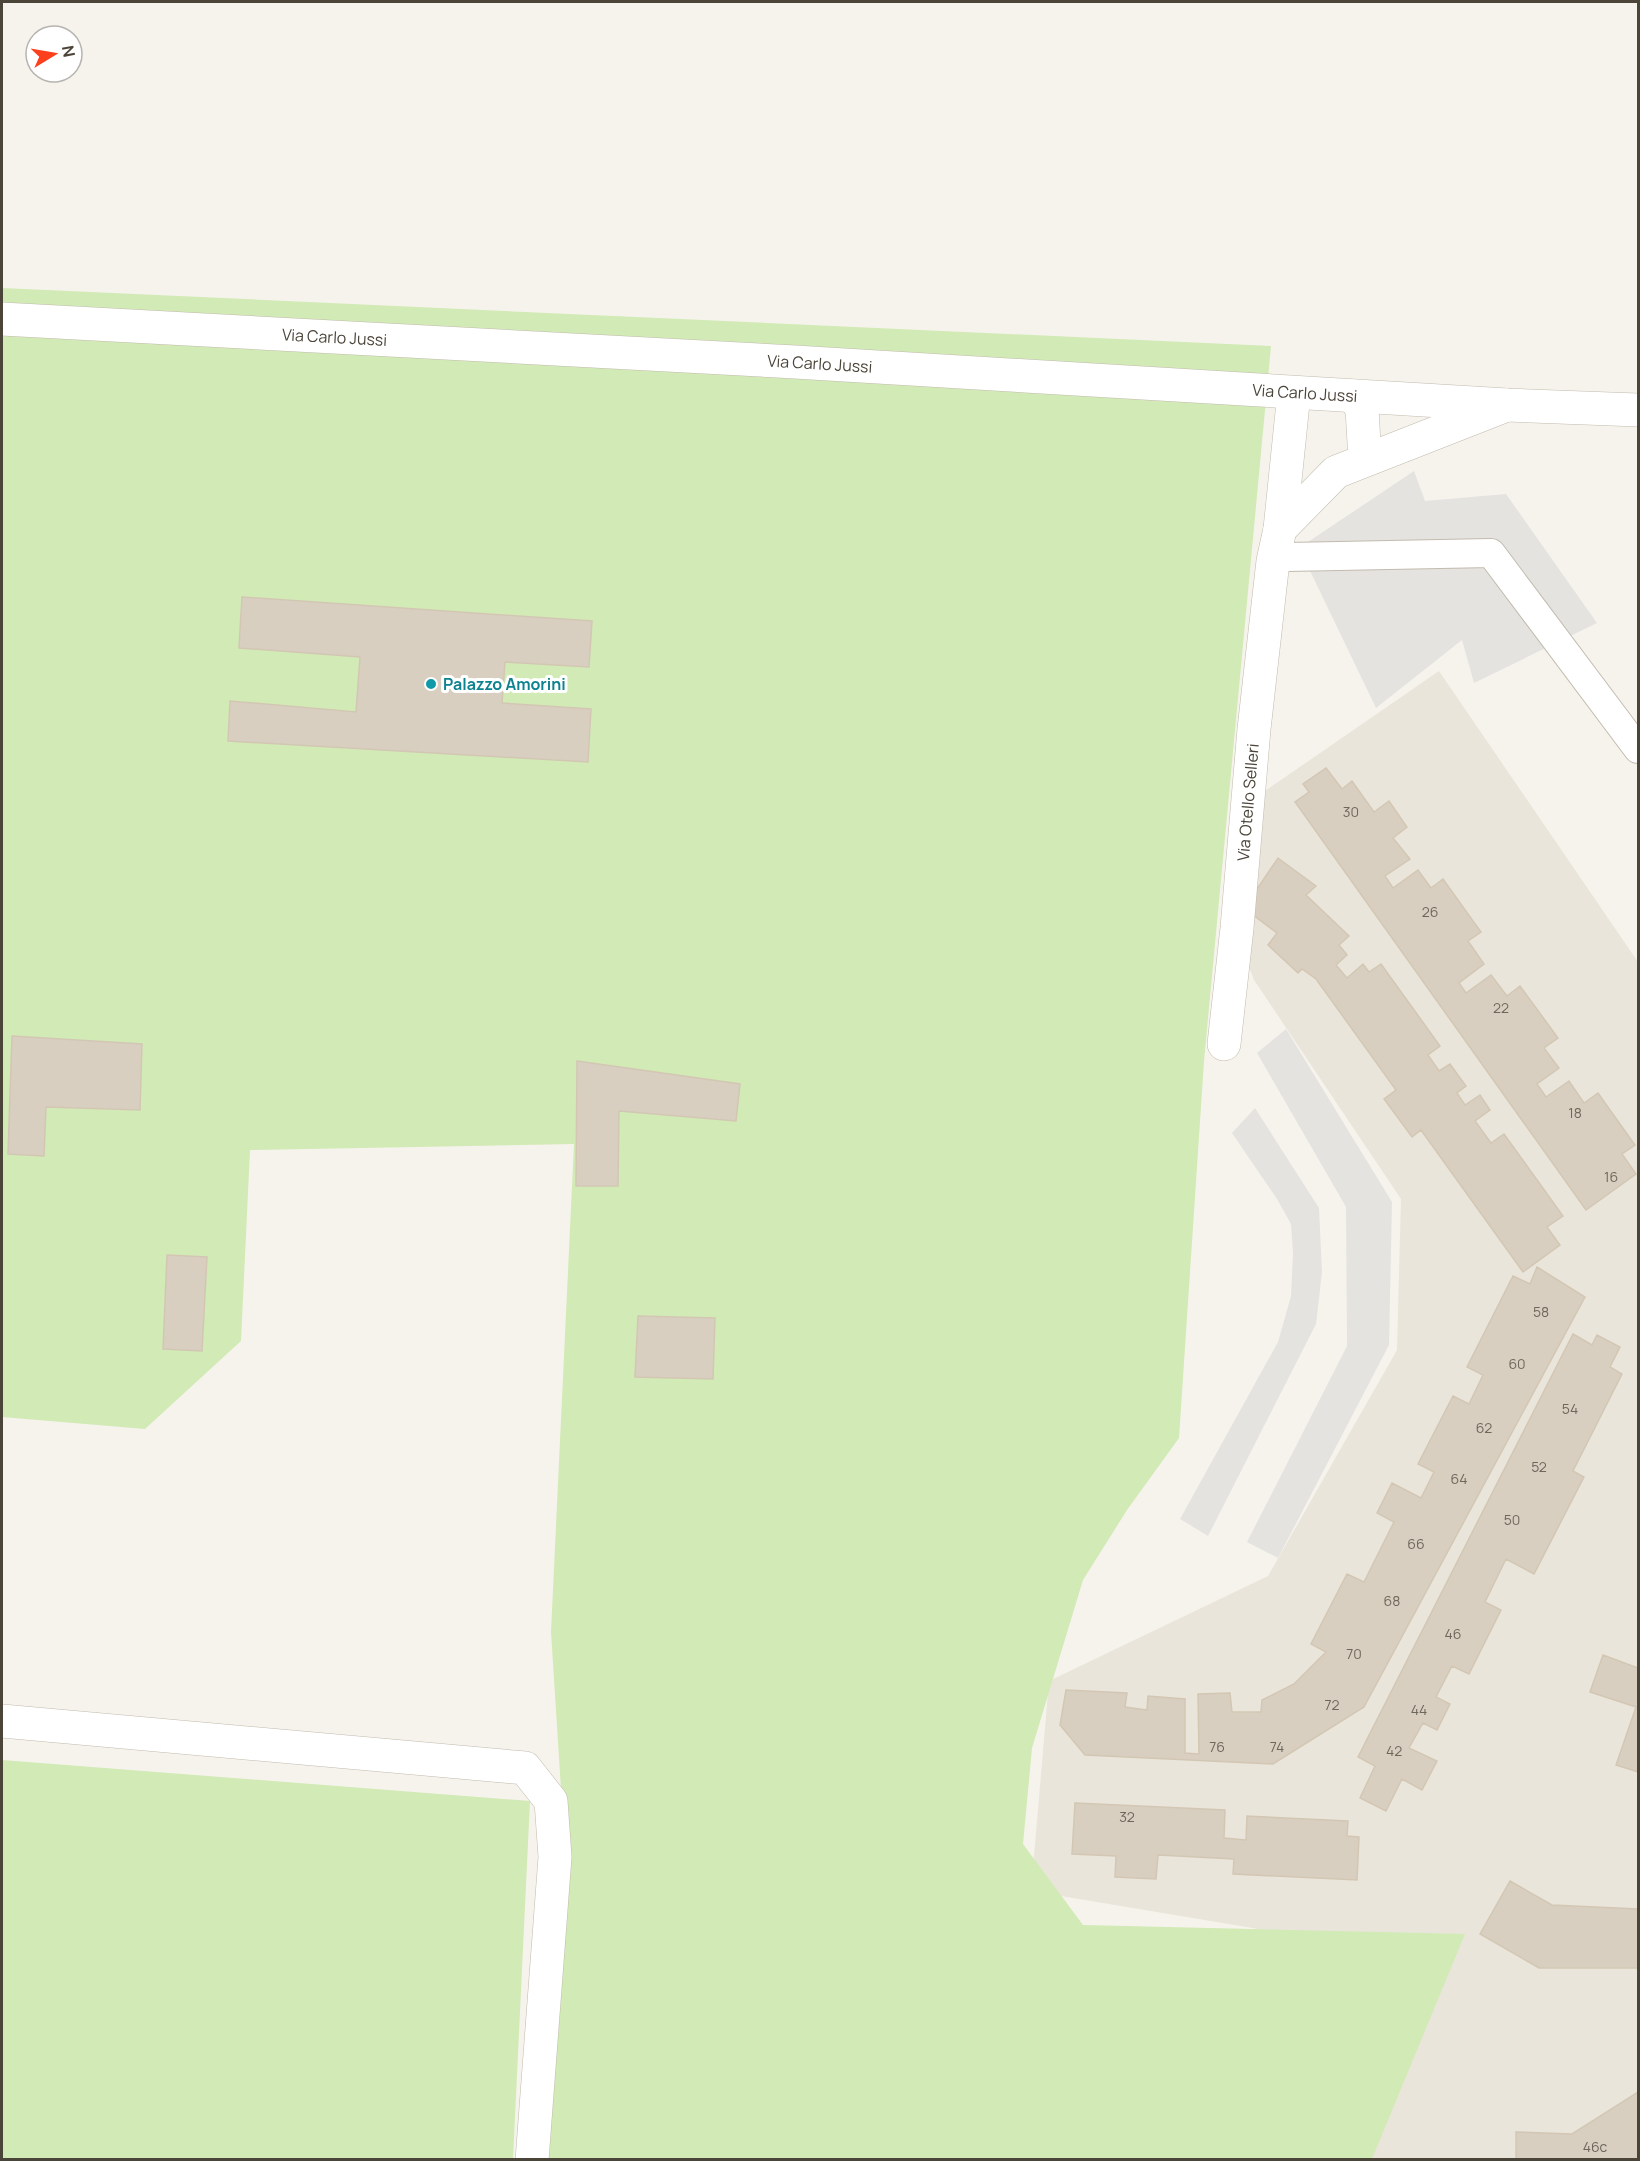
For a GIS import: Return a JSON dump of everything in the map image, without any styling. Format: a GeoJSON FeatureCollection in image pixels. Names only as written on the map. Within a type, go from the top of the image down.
{"type":"FeatureCollection","features":[{"type":"Feature","properties":{"kind":"street","name":"Via Carlo Jussi"},"geometry":{"type":"LineString","coordinates":[[2,320],[795,362],[1508,405],[1638,410]]}},
{"type":"Feature","properties":{"kind":"street","name":"Via Otello Selleri"},"geometry":{"type":"LineString","coordinates":[[1224,1044],[1237,928],[1254,729],[1273,561],[1280,529],[1294,393]]}},
{"type":"Feature","properties":{"kind":"street"},"geometry":{"type":"LineString","coordinates":[[1354,396],[1362,409],[1365,460]]}},
{"type":"Feature","properties":{"kind":"street"},"geometry":{"type":"LineString","coordinates":[[1280,529],[1336,472],[1508,405]]}},
{"type":"Feature","properties":{"kind":"street"},"geometry":{"type":"LineString","coordinates":[[1273,561],[1287,557],[1491,553],[1638,749]]}},
{"type":"Feature","properties":{"kind":"street"},"geometry":{"type":"LineString","coordinates":[[2,1721],[525,1768],[551,1801],[555,1857],[532,2160]]}},
{"type":"Feature","properties":{"kind":"shaded area"},"geometry":{"type":"Polygon","coordinates":[[[1414,471],[1425,501],[1506,494],[1597,623],[1474,683],[1462,640],[1376,708],[1299,548],[1414,471]]]}},
{"type":"Feature","properties":{"kind":"shaded area"},"geometry":{"type":"Polygon","coordinates":[[[1439,671],[1638,962],[1638,2159],[1371,2159],[1451,1961],[1031,1891],[1049,1681],[1268,1576],[1397,1350],[1401,1199],[1254,980],[1225,905],[1236,811],[1439,671]]]}},
{"type":"Feature","properties":{"kind":"shaded area"},"geometry":{"type":"Polygon","coordinates":[[[1286,1029],[1392,1202],[1389,1345],[1278,1558],[1247,1542],[1347,1346],[1346,1207],[1257,1053],[1286,1029]]]}},
{"type":"Feature","properties":{"kind":"shaded area"},"geometry":{"type":"Polygon","coordinates":[[[1255,1108],[1319,1208],[1322,1272],[1316,1324],[1208,1536],[1180,1519],[1278,1342],[1291,1296],[1293,1253],[1291,1224],[1277,1199],[1232,1133],[1255,1108]]]}},
{"type":"Feature","properties":{"kind":"green space"},"geometry":{"type":"Polygon","coordinates":[[[2,288],[1271,346],[1204,1061],[1179,1438],[1127,1510],[1083,1580],[1032,1748],[1023,1844],[1083,1925],[1465,1934],[1372,2159],[531,2159],[561,1789],[551,1632],[574,1144],[250,1150],[241,1341],[145,1429],[2,1417],[2,288]]]}},
{"type":"Feature","properties":{"kind":"green space"},"geometry":{"type":"Polygon","coordinates":[[[2,1760],[530,1801],[513,2159],[2,2159],[2,1760]]]}},
{"type":"Feature","properties":{"kind":"building","name":"Palazzo Amorini"},"geometry":{"type":"Polygon","coordinates":[[[242,597],[592,621],[589,667],[505,662],[502,703],[591,709],[588,762],[228,741],[230,701],[356,712],[360,657],[239,648],[242,597]]]}},
{"type":"Feature","properties":{"kind":"building"},"geometry":{"type":"Polygon","coordinates":[[[1326,768],[1342,789],[1352,781],[1374,812],[1389,801],[1407,827],[1393,838],[1410,859],[1385,876],[1393,888],[1418,870],[1431,888],[1443,879],[1481,932],[1468,941],[1484,964],[1459,983],[1466,993],[1491,975],[1507,996],[1520,986],[1558,1038],[1544,1048],[1559,1068],[1537,1084],[1546,1097],[1569,1081],[1584,1103],[1598,1093],[1635,1145],[1622,1154],[1636,1174],[1586,1210],[1295,802],[1309,792],[1303,784],[1326,768]]]}},
{"type":"Feature","properties":{"kind":"building"},"geometry":{"type":"Polygon","coordinates":[[[1278,858],[1316,886],[1306,895],[1349,936],[1339,945],[1347,955],[1336,965],[1347,978],[1363,964],[1369,972],[1381,964],[1440,1046],[1428,1055],[1439,1071],[1450,1064],[1466,1086],[1457,1093],[1465,1105],[1480,1095],[1490,1110],[1475,1121],[1491,1143],[1504,1134],[1563,1216],[1547,1227],[1560,1245],[1523,1272],[1421,1130],[1412,1137],[1384,1099],[1396,1090],[1316,979],[1302,969],[1298,973],[1268,945],[1277,933],[1244,908],[1278,858]]]}},
{"type":"Feature","properties":{"kind":"building"},"geometry":{"type":"Polygon","coordinates":[[[12,1036],[142,1044],[140,1110],[46,1107],[44,1156],[8,1154],[12,1036]]]}},
{"type":"Feature","properties":{"kind":"building"},"geometry":{"type":"Polygon","coordinates":[[[577,1061],[740,1084],[736,1121],[619,1111],[618,1186],[576,1186],[577,1061]]]}},
{"type":"Feature","properties":{"kind":"building"},"geometry":{"type":"Polygon","coordinates":[[[167,1255],[207,1257],[202,1351],[163,1349],[167,1255]]]}},
{"type":"Feature","properties":{"kind":"building"},"geometry":{"type":"Polygon","coordinates":[[[1537,1267],[1585,1297],[1364,1707],[1273,1764],[1085,1755],[1060,1725],[1066,1690],[1127,1693],[1125,1707],[1147,1710],[1148,1696],[1185,1699],[1185,1753],[1199,1754],[1198,1694],[1230,1693],[1232,1712],[1261,1712],[1262,1700],[1294,1684],[1326,1652],[1311,1644],[1347,1574],[1364,1582],[1394,1522],[1377,1513],[1392,1483],[1421,1498],[1434,1472],[1418,1464],[1453,1396],[1469,1404],[1483,1375],[1467,1367],[1513,1276],[1530,1284],[1537,1267]]]}},
{"type":"Feature","properties":{"kind":"building"},"geometry":{"type":"Polygon","coordinates":[[[638,1316],[715,1318],[713,1379],[635,1377],[638,1316]]]}},
{"type":"Feature","properties":{"kind":"building"},"geometry":{"type":"Polygon","coordinates":[[[1573,1334],[1592,1345],[1597,1335],[1620,1347],[1610,1367],[1622,1374],[1573,1471],[1584,1477],[1534,1574],[1506,1559],[1485,1602],[1501,1610],[1469,1674],[1452,1666],[1436,1697],[1450,1704],[1437,1730],[1423,1723],[1409,1748],[1437,1761],[1422,1790],[1402,1779],[1386,1811],[1360,1798],[1375,1766],[1358,1757],[1573,1334]]]}},
{"type":"Feature","properties":{"kind":"building"},"geometry":{"type":"Polygon","coordinates":[[[1603,1655],[1638,1668],[1638,1772],[1616,1765],[1636,1707],[1590,1692],[1603,1655]]]}},
{"type":"Feature","properties":{"kind":"building"},"geometry":{"type":"Polygon","coordinates":[[[1075,1803],[1225,1810],[1224,1838],[1246,1840],[1247,1816],[1348,1821],[1347,1836],[1359,1837],[1357,1880],[1233,1874],[1234,1859],[1158,1855],[1156,1879],[1115,1877],[1116,1856],[1072,1854],[1075,1803]]]}},
{"type":"Feature","properties":{"kind":"building"},"geometry":{"type":"Polygon","coordinates":[[[1510,1881],[1552,1905],[1638,1909],[1638,1968],[1539,1968],[1480,1934],[1510,1881]]]}},
{"type":"Feature","properties":{"kind":"building"},"geometry":{"type":"Polygon","coordinates":[[[1638,2092],[1638,2160],[1516,2160],[1516,2132],[1572,2134],[1638,2092]]]}},
{"type":"Feature","properties":{"kind":"place","name":"Palazzo Amorini"},"geometry":{"type":"Point","coordinates":[431,684]}}]}
